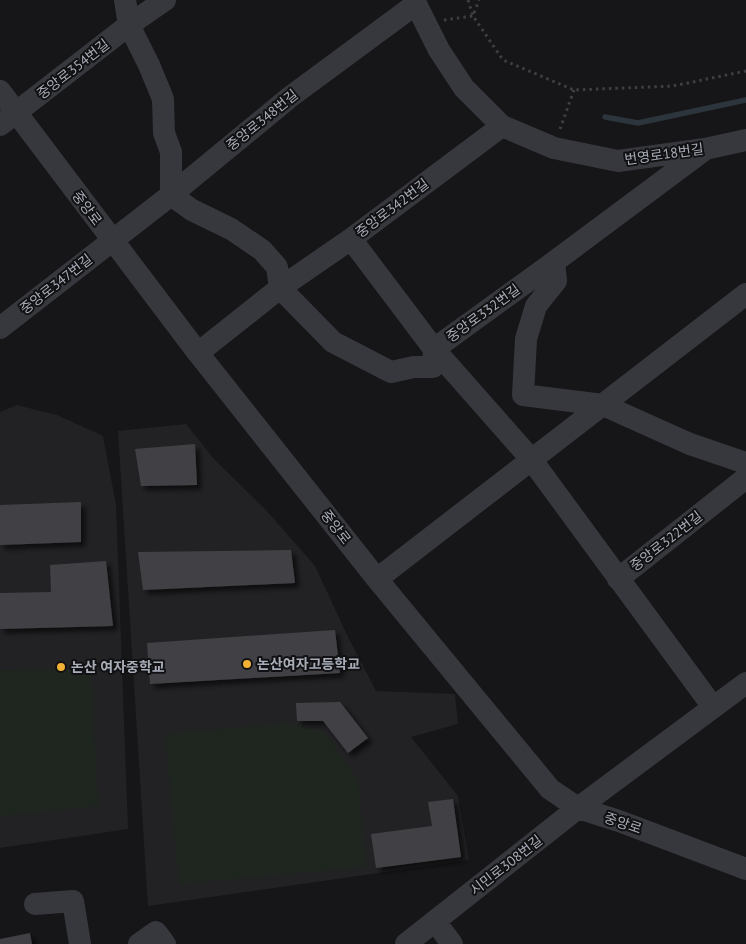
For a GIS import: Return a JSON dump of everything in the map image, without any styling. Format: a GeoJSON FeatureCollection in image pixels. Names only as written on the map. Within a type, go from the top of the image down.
{"type":"FeatureCollection","features":[{"type":"Feature","properties":{"kind":"street"},"geometry":{"type":"LineString","coordinates":[[124,0],[129,25],[150,65],[162,99],[164,133],[171,152],[171,195],[192,210],[231,229],[262,250],[277,267],[280,288],[333,342],[391,372],[414,367],[433,367],[434,349],[351,240]]}},
{"type":"Feature","properties":{"kind":"street","name":"중앙로354번길"},"geometry":{"type":"LineString","coordinates":[[8,119],[163,1]]}},
{"type":"Feature","properties":{"kind":"street","name":"번영로18번길"},"geometry":{"type":"LineString","coordinates":[[418,9],[439,50],[464,88],[502,126],[554,148],[618,161],[705,149],[746,140]]}},
{"type":"Feature","properties":{"kind":"street","name":"중앙로348번길"},"geometry":{"type":"LineString","coordinates":[[111,240],[171,195],[290,97],[418,9]]}},
{"type":"Feature","properties":{"kind":"street","name":"중앙로"},"geometry":{"type":"LineString","coordinates":[[0,91],[8,119],[111,240],[376,579],[550,789],[578,808],[619,821],[746,869]]}},
{"type":"Feature","properties":{"kind":"street","name":"중앙로342번길"},"geometry":{"type":"LineString","coordinates":[[198,353],[280,288],[351,240],[502,126]]}},
{"type":"Feature","properties":{"kind":"street","name":"중앙로332번길"},"geometry":{"type":"LineString","coordinates":[[618,578],[531,459],[434,349],[705,149]]}},
{"type":"Feature","properties":{"kind":"street","name":"중앙로347번길"},"geometry":{"type":"LineString","coordinates":[[0,328],[111,240]]}},
{"type":"Feature","properties":{"kind":"street","name":"중앙로332번길"},"geometry":{"type":"LineString","coordinates":[[554,262],[556,281],[536,306],[526,339],[524,395],[603,406],[690,444],[746,463]]}},
{"type":"Feature","properties":{"kind":"street"},"geometry":{"type":"LineString","coordinates":[[376,579],[746,294]]}},
{"type":"Feature","properties":{"kind":"street","name":"중앙로322번길"},"geometry":{"type":"LineString","coordinates":[[713,707],[618,578],[746,478]]}},
{"type":"Feature","properties":{"kind":"street"},"geometry":{"type":"LineString","coordinates":[[578,808],[746,683]]}},
{"type":"Feature","properties":{"kind":"street","name":"시민로308번길"},"geometry":{"type":"LineString","coordinates":[[406,944],[578,808]]}},
{"type":"Feature","properties":{"kind":"street"},"geometry":{"type":"LineString","coordinates":[[35,904],[73,901],[80,944]]}},
{"type":"Feature","properties":{"kind":"street"},"geometry":{"type":"LineString","coordinates":[[435,921],[452,944]]}},
{"type":"Feature","properties":{"kind":"street"},"geometry":{"type":"LineString","coordinates":[[140,944],[156,932],[165,944]]}},
{"type":"Feature","properties":{"kind":"path"},"geometry":{"type":"LineString","coordinates":[[468,0],[473,16],[503,60],[574,90],[673,86],[746,71]]}},
{"type":"Feature","properties":{"kind":"path"},"geometry":{"type":"LineString","coordinates":[[473,16],[479,0]]}},
{"type":"Feature","properties":{"kind":"path"},"geometry":{"type":"LineString","coordinates":[[418,9],[473,16]]}},
{"type":"Feature","properties":{"kind":"path"},"geometry":{"type":"LineString","coordinates":[[554,148],[574,90]]}},
{"type":"Feature","properties":{"kind":"shaded area","name":"논산 여자중학교"},"geometry":{"type":"Polygon","coordinates":[[[17,405],[57,415],[103,436],[116,505],[128,829],[0,848],[0,412],[17,405]]]}},
{"type":"Feature","properties":{"kind":"shaded area","name":"논산여자고등학교"},"geometry":{"type":"Polygon","coordinates":[[[186,424],[214,459],[266,510],[315,566],[376,691],[455,694],[458,724],[411,737],[458,796],[469,860],[148,906],[118,431],[186,424]]]}},
{"type":"Feature","properties":{"kind":"shaded area"},"geometry":{"type":"Polygon","coordinates":[[[91,669],[98,806],[0,816],[0,670],[91,669]]]}},
{"type":"Feature","properties":{"kind":"shaded area"},"geometry":{"type":"Polygon","coordinates":[[[286,723],[324,732],[358,780],[366,867],[179,884],[165,734],[286,723]]]}},
{"type":"Feature","properties":{"kind":"building"},"geometry":{"type":"Polygon","coordinates":[[[195,444],[197,485],[141,486],[135,449],[195,444]]]}},
{"type":"Feature","properties":{"kind":"building"},"geometry":{"type":"Polygon","coordinates":[[[81,502],[81,542],[0,545],[0,505],[81,502]]]}},
{"type":"Feature","properties":{"kind":"building"},"geometry":{"type":"Polygon","coordinates":[[[291,550],[295,583],[143,590],[138,552],[291,550]]]}},
{"type":"Feature","properties":{"kind":"building"},"geometry":{"type":"Polygon","coordinates":[[[106,561],[113,626],[0,629],[0,593],[51,592],[50,565],[106,561]]]}},
{"type":"Feature","properties":{"kind":"building"},"geometry":{"type":"Polygon","coordinates":[[[335,630],[340,673],[150,684],[147,643],[335,630]]]}},
{"type":"Feature","properties":{"kind":"building"},"geometry":{"type":"Polygon","coordinates":[[[340,702],[368,738],[348,753],[323,721],[297,721],[296,703],[340,702]]]}},
{"type":"Feature","properties":{"kind":"building"},"geometry":{"type":"Polygon","coordinates":[[[453,799],[461,857],[376,868],[371,834],[432,826],[428,802],[453,799]]]}},
{"type":"Feature","properties":{"kind":"building"},"geometry":{"type":"Polygon","coordinates":[[[30,933],[32,944],[0,944],[0,939],[30,933]]]}},
{"type":"Feature","properties":{"kind":"waterway"},"geometry":{"type":"LineString","coordinates":[[605,117],[638,123],[746,100]]}},
{"type":"Feature","properties":{"kind":"place","name":"논산여자고등학교"},"geometry":{"type":"Point","coordinates":[247,664]}},
{"type":"Feature","properties":{"kind":"place","name":"논산 여자중학교"},"geometry":{"type":"Point","coordinates":[61,667]}}]}
